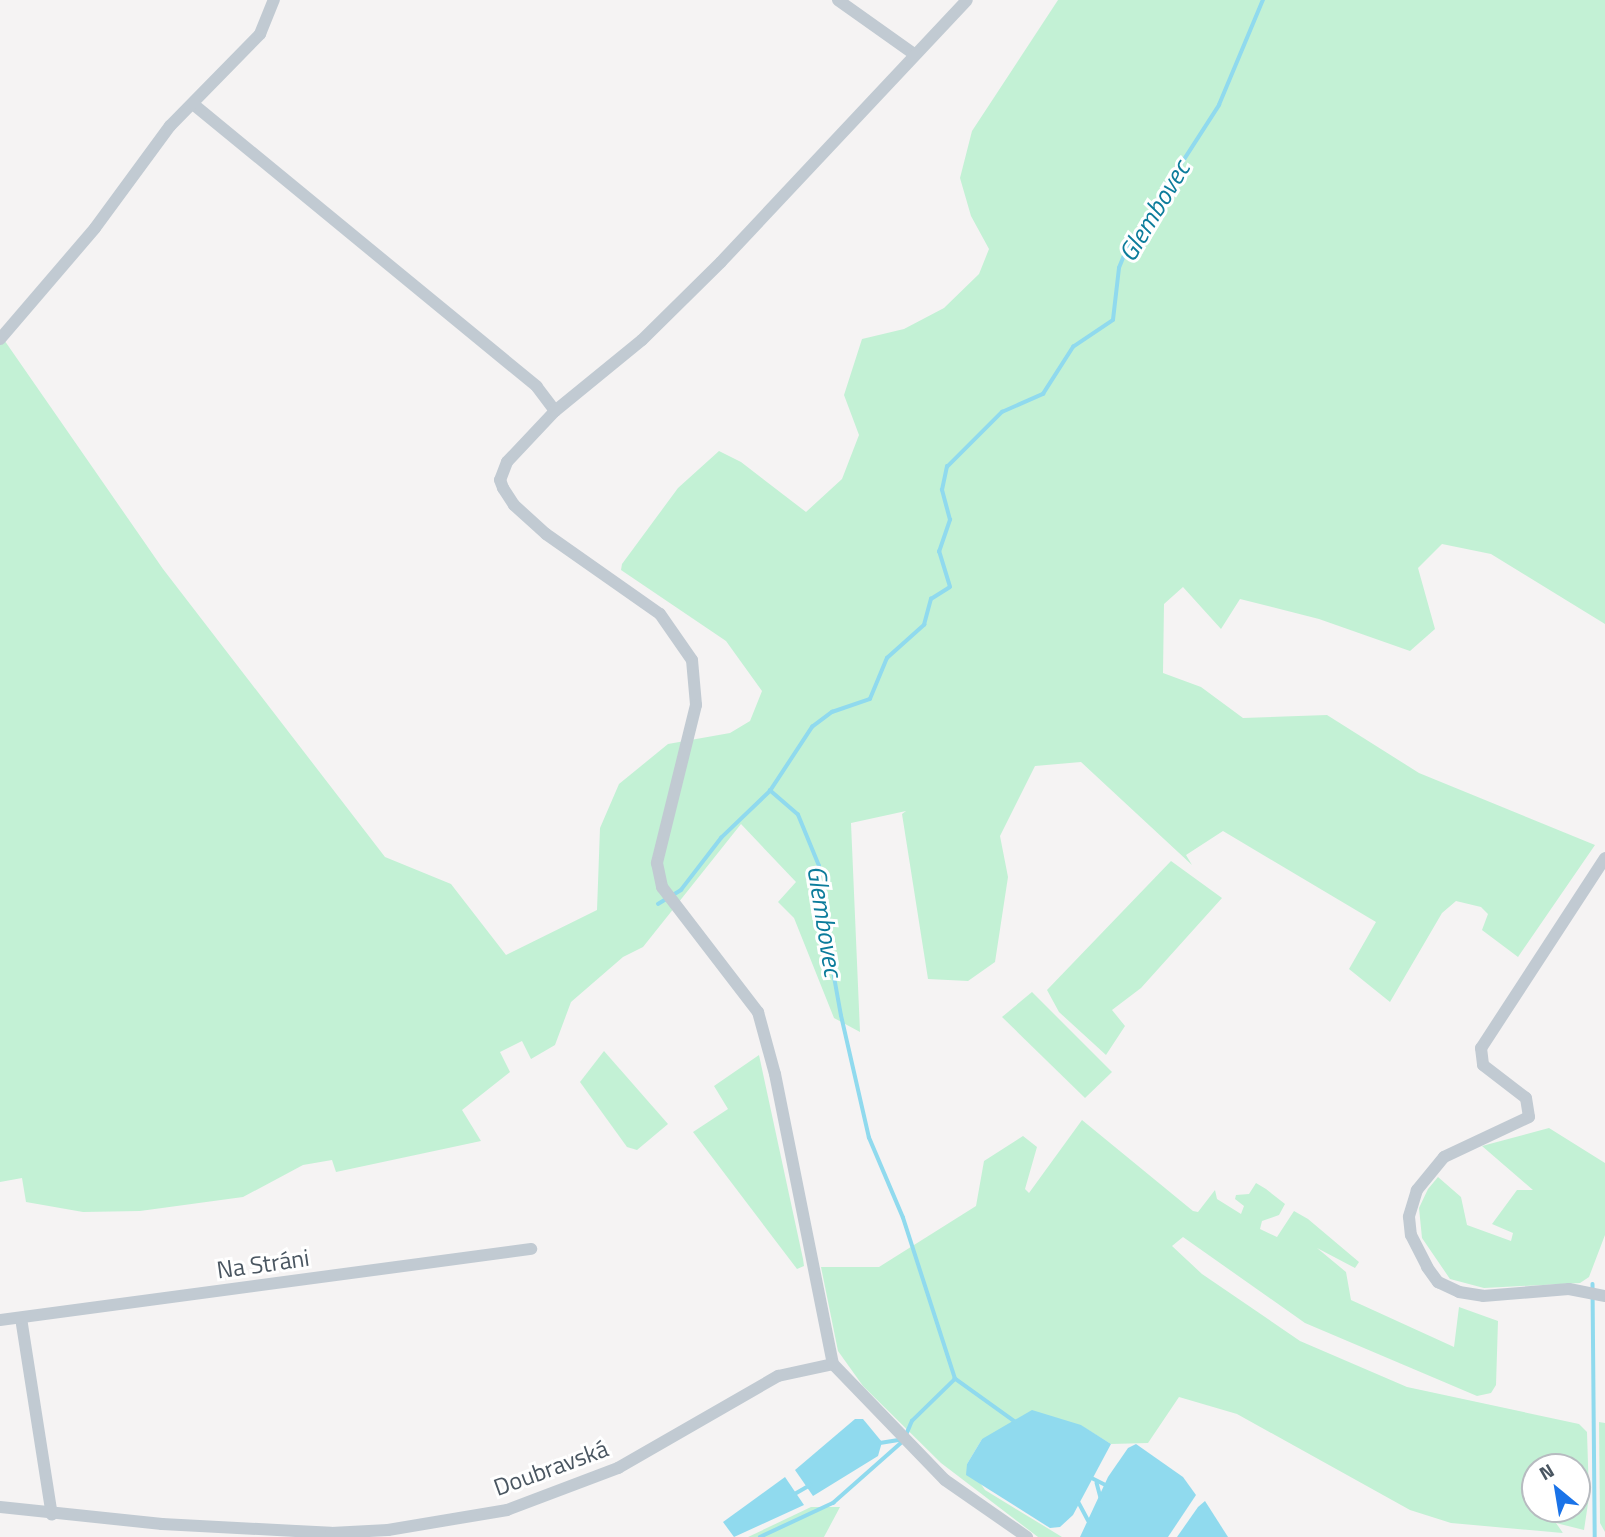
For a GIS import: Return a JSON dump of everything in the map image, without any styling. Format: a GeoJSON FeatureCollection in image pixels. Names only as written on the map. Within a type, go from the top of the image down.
{"type":"FeatureCollection","features":[{"type":"Feature","properties":{"kind":"street"},"geometry":{"type":"LineString","coordinates":[[0,339],[95,228],[170,126],[260,34],[274,0]]}},
{"type":"Feature","properties":{"kind":"street"},"geometry":{"type":"LineString","coordinates":[[838,0],[914,54]]}},
{"type":"Feature","properties":{"kind":"street"},"geometry":{"type":"LineString","coordinates":[[967,0],[914,54],[819,162],[711,272],[642,340],[555,411],[507,462],[500,480],[514,505],[546,534],[660,614],[692,660],[696,705],[657,863],[662,887],[758,1012],[775,1074],[833,1364],[946,1480],[1027,1537]]}},
{"type":"Feature","properties":{"kind":"street"},"geometry":{"type":"LineString","coordinates":[[193,104],[537,387],[555,411]]}},
{"type":"Feature","properties":{"kind":"street"},"geometry":{"type":"LineString","coordinates":[[1605,858],[1481,1048],[1483,1065],[1526,1098],[1529,1117],[1444,1157],[1417,1190],[1409,1217],[1411,1235],[1427,1267],[1438,1282],[1459,1293],[1483,1296],[1569,1289],[1605,1296]]}},
{"type":"Feature","properties":{"kind":"street","name":"Na Stráni"},"geometry":{"type":"LineString","coordinates":[[0,1320],[531,1249]]}},
{"type":"Feature","properties":{"kind":"street"},"geometry":{"type":"LineString","coordinates":[[21,1318],[52,1515]]}},
{"type":"Feature","properties":{"kind":"street","name":"Doubravská"},"geometry":{"type":"LineString","coordinates":[[0,1507],[52,1515],[331,1533],[388,1530],[507,1510],[618,1468],[778,1376],[833,1364]]}},
{"type":"Feature","properties":{"kind":"green space"},"geometry":{"type":"Polygon","coordinates":[[[1058,0],[1605,0],[1605,624],[1491,554],[1442,544],[1418,568],[1435,629],[1410,651],[1319,619],[1240,599],[1221,629],[1183,587],[1164,604],[1163,673],[1201,687],[1243,718],[1327,715],[1419,773],[1595,845],[1518,957],[1482,930],[1488,914],[1481,907],[1456,901],[1442,913],[1390,1002],[1349,969],[1376,922],[1223,831],[1186,855],[1192,865],[1081,762],[1035,766],[1000,836],[1008,877],[995,962],[968,981],[928,979],[902,814],[906,811],[851,823],[860,1032],[834,1018],[794,918],[778,902],[796,882],[741,824],[643,947],[623,957],[571,1002],[555,1045],[531,1059],[522,1041],[500,1052],[510,1072],[462,1110],[481,1141],[336,1172],[332,1160],[303,1165],[243,1197],[140,1211],[83,1212],[26,1202],[22,1178],[0,1182],[0,334],[163,569],[385,857],[451,884],[506,955],[597,910],[600,828],[619,784],[668,744],[730,733],[750,721],[762,691],[726,641],[621,570],[622,564],[678,488],[719,451],[741,462],[806,512],[842,479],[859,435],[844,395],[862,339],[904,329],[944,308],[979,274],[989,249],[971,216],[960,178],[972,131],[1058,0]]]}},
{"type":"Feature","properties":{"kind":"green space"},"geometry":{"type":"Polygon","coordinates":[[[1171,861],[1222,898],[1141,988],[1112,1010],[1125,1026],[1106,1055],[1059,1012],[1047,990],[1171,861]]]}},
{"type":"Feature","properties":{"kind":"green space"},"geometry":{"type":"Polygon","coordinates":[[[1032,992],[1112,1072],[1085,1098],[1002,1017],[1032,992]]]}},
{"type":"Feature","properties":{"kind":"green space"},"geometry":{"type":"Polygon","coordinates":[[[604,1051],[668,1124],[637,1150],[627,1147],[580,1082],[604,1051]]]}},
{"type":"Feature","properties":{"kind":"green space"},"geometry":{"type":"Polygon","coordinates":[[[759,1055],[803,1259],[804,1266],[797,1269],[693,1132],[728,1109],[714,1086],[759,1055]]]}},
{"type":"Feature","properties":{"kind":"green space"},"geometry":{"type":"Polygon","coordinates":[[[1082,1120],[1193,1211],[1198,1212],[1215,1190],[1217,1199],[1241,1214],[1244,1206],[1235,1199],[1236,1195],[1249,1194],[1256,1183],[1266,1189],[1285,1204],[1279,1215],[1262,1221],[1260,1229],[1277,1237],[1294,1211],[1308,1219],[1359,1262],[1355,1268],[1317,1248],[1346,1272],[1351,1300],[1454,1347],[1459,1307],[1498,1321],[1496,1385],[1491,1393],[1477,1396],[1305,1323],[1183,1237],[1172,1246],[1202,1274],[1300,1341],[1407,1387],[1579,1424],[1587,1432],[1588,1453],[1521,1453],[1521,1523],[1556,1523],[1563,1533],[1451,1523],[1410,1510],[1237,1414],[1179,1397],[1148,1443],[1111,1444],[1080,1425],[982,1439],[967,1464],[985,1490],[1062,1537],[1038,1537],[941,1463],[863,1386],[838,1351],[821,1267],[879,1267],[976,1206],[984,1161],[1023,1136],[1037,1147],[1025,1189],[1029,1193],[1082,1120]]]}},
{"type":"Feature","properties":{"kind":"green space"},"geometry":{"type":"Polygon","coordinates":[[[1549,1128],[1605,1163],[1605,1235],[1589,1277],[1580,1283],[1484,1288],[1450,1279],[1422,1238],[1419,1208],[1428,1189],[1438,1177],[1461,1197],[1467,1225],[1511,1241],[1513,1233],[1492,1224],[1517,1190],[1533,1190],[1482,1146],[1549,1128]]]}},
{"type":"Feature","properties":{"kind":"green space"},"geometry":{"type":"Polygon","coordinates":[[[1599,1422],[1605,1423],[1605,1532],[1600,1523],[1599,1422]]]}},
{"type":"Feature","properties":{"kind":"green space"},"geometry":{"type":"Polygon","coordinates":[[[811,1507],[840,1507],[824,1537],[748,1537],[811,1507]]]}},
{"type":"Feature","properties":{"kind":"green space"},"geometry":{"type":"Polygon","coordinates":[[[1556,1523],[1585,1523],[1584,1530],[1556,1523]]]}},
{"type":"Feature","properties":{"kind":"water"},"geometry":{"type":"Polygon","coordinates":[[[1032,1410],[1081,1425],[1111,1444],[1073,1515],[1060,1527],[1050,1528],[966,1475],[967,1464],[982,1439],[1032,1410]]]}},
{"type":"Feature","properties":{"kind":"water"},"geometry":{"type":"Polygon","coordinates":[[[855,1419],[863,1419],[882,1442],[878,1456],[813,1496],[795,1470],[855,1419]]]}},
{"type":"Feature","properties":{"kind":"water"},"geometry":{"type":"Polygon","coordinates":[[[1136,1444],[1183,1477],[1196,1495],[1168,1537],[1080,1537],[1108,1477],[1128,1448],[1136,1444]]]}},
{"type":"Feature","properties":{"kind":"water"},"geometry":{"type":"Polygon","coordinates":[[[785,1477],[804,1505],[734,1537],[723,1522],[785,1477]]]}},
{"type":"Feature","properties":{"kind":"water"},"geometry":{"type":"Polygon","coordinates":[[[1205,1501],[1228,1537],[1177,1537],[1198,1507],[1205,1501]]]}},
{"type":"Feature","properties":{"kind":"waterway","name":"Glembovec"},"geometry":{"type":"LineString","coordinates":[[1015,1422],[955,1379],[903,1218],[869,1138],[841,1016],[821,905],[819,866],[798,815],[770,791],[812,727],[832,712],[870,699],[887,658],[924,625],[931,599],[950,587],[939,552],[950,520],[942,490],[947,467],[1002,412],[1043,394],[1073,347],[1113,320],[1119,268],[1127,248],[1219,105],[1263,0]]}},
{"type":"Feature","properties":{"kind":"waterway"},"geometry":{"type":"LineString","coordinates":[[658,904],[681,890],[721,838],[770,791]]}},
{"type":"Feature","properties":{"kind":"waterway"},"geometry":{"type":"LineString","coordinates":[[1593,1284],[1595,1537]]}},
{"type":"Feature","properties":{"kind":"waterway"},"geometry":{"type":"LineString","coordinates":[[906,1435],[912,1421],[955,1379]]}},
{"type":"Feature","properties":{"kind":"waterway"},"geometry":{"type":"LineString","coordinates":[[880,1443],[900,1440]]}},
{"type":"Feature","properties":{"kind":"waterway"},"geometry":{"type":"LineString","coordinates":[[760,1537],[833,1503],[902,1442]]}},
{"type":"Feature","properties":{"kind":"waterway"},"geometry":{"type":"LineString","coordinates":[[1090,1477],[1108,1486]]}},
{"type":"Feature","properties":{"kind":"waterway"},"geometry":{"type":"LineString","coordinates":[[1097,1483],[1101,1498]]}},
{"type":"Feature","properties":{"kind":"waterway"},"geometry":{"type":"LineString","coordinates":[[793,1495],[810,1485]]}},
{"type":"Feature","properties":{"kind":"waterway","name":"Glembovec"},"geometry":{"type":"LineString","coordinates":[[1077,1499],[1088,1520]]}}]}
